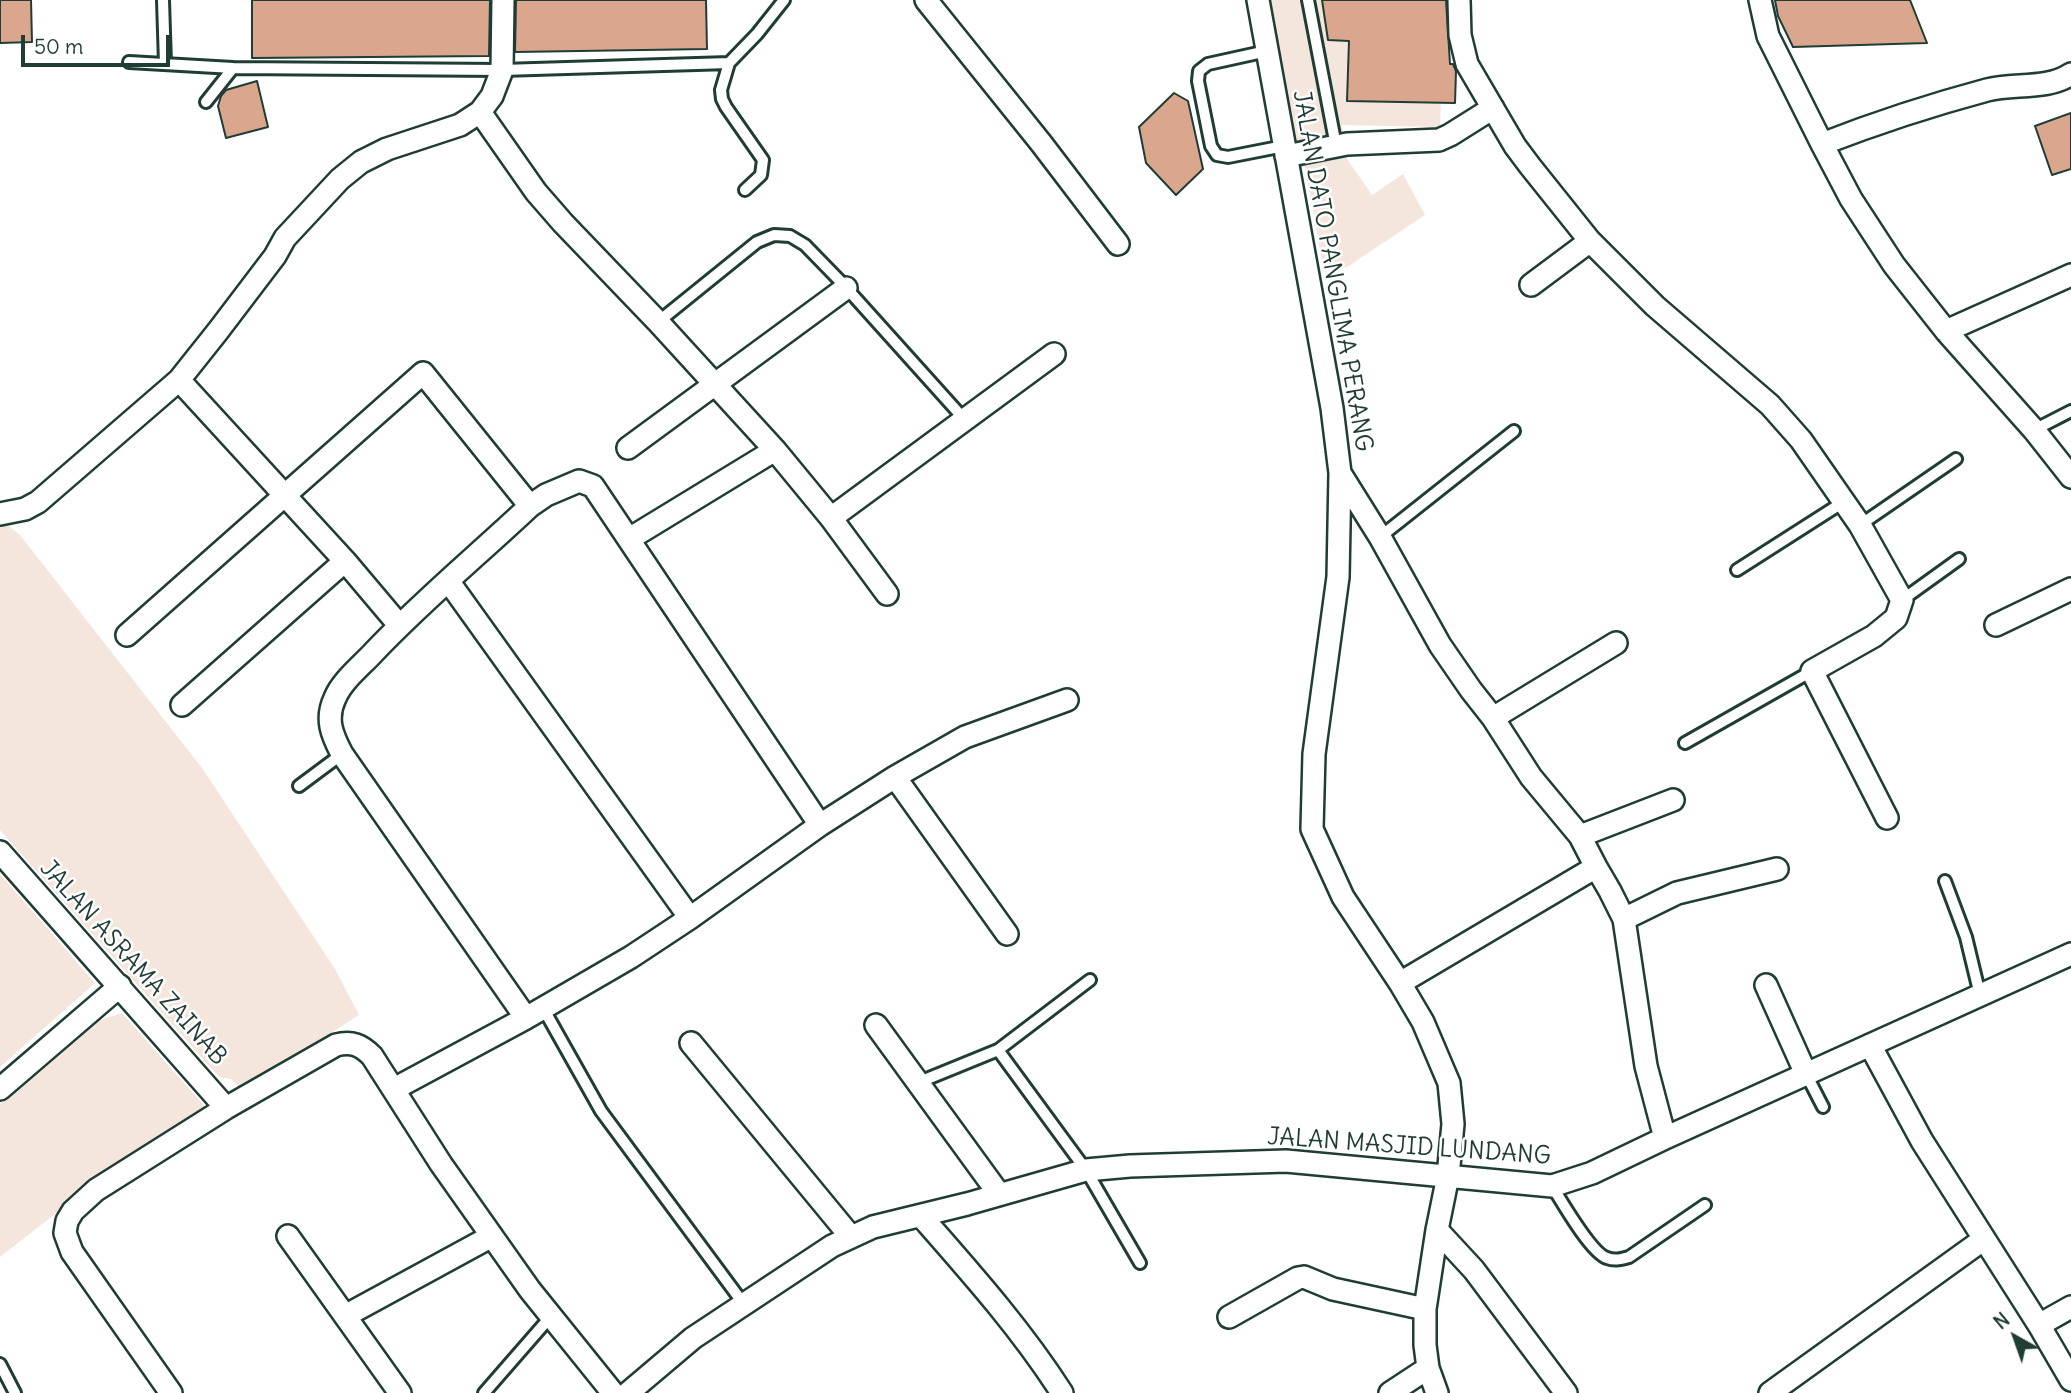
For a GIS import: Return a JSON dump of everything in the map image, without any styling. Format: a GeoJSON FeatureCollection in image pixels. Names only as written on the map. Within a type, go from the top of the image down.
{"type":"FeatureCollection","features":[{"type":"Feature","properties":{"kind":"street"},"geometry":{"type":"LineString","coordinates":[[0,514],[25,509],[38,502],[179,380],[275,256],[285,238],[340,179],[361,162],[387,149],[460,125],[480,113],[492,96],[502,69],[503,0]]}},
{"type":"Feature","properties":{"kind":"street"},"geometry":{"type":"LineString","coordinates":[[926,0],[1118,244]]}},
{"type":"Feature","properties":{"kind":"street","name":"JALAN DATO PANGLIMA PERANG"},"geometry":{"type":"LineString","coordinates":[[1258,0],[1332,408],[1340,473],[1338,577],[1314,754],[1312,829],[1343,897],[1423,1022],[1449,1083],[1454,1124],[1448,1176],[1425,1309],[1428,1368],[1437,1393]]}},
{"type":"Feature","properties":{"kind":"street"},"geometry":{"type":"LineString","coordinates":[[1459,0],[1460,35],[1466,64],[1515,146],[1590,241],[1655,306],[1770,405],[1801,440],[1845,501],[1902,600],[1896,618],[1874,636],[1812,671],[1887,818]]}},
{"type":"Feature","properties":{"kind":"street"},"geometry":{"type":"LineString","coordinates":[[1760,0],[1768,36],[1822,144],[1852,199],[1894,265],[1945,331],[2034,430],[2071,477]]}},
{"type":"Feature","properties":{"kind":"street"},"geometry":{"type":"LineString","coordinates":[[1822,144],[1878,122],[1991,89],[2048,83],[2071,74]]}},
{"type":"Feature","properties":{"kind":"street"},"geometry":{"type":"LineString","coordinates":[[1285,151],[1354,144],[1438,141],[1493,108]]}},
{"type":"Feature","properties":{"kind":"street"},"geometry":{"type":"LineString","coordinates":[[480,113],[536,192],[775,450],[831,518],[887,593]]}},
{"type":"Feature","properties":{"kind":"street"},"geometry":{"type":"LineString","coordinates":[[1531,285],[1590,241]]}},
{"type":"Feature","properties":{"kind":"street"},"geometry":{"type":"LineString","coordinates":[[1945,331],[2071,275]]}},
{"type":"Feature","properties":{"kind":"street"},"geometry":{"type":"LineString","coordinates":[[628,448],[846,288]]}},
{"type":"Feature","properties":{"kind":"street"},"geometry":{"type":"LineString","coordinates":[[831,518],[1054,354]]}},
{"type":"Feature","properties":{"kind":"street"},"geometry":{"type":"LineString","coordinates":[[127,635],[423,373],[530,506]]}},
{"type":"Feature","properties":{"kind":"street"},"geometry":{"type":"LineString","coordinates":[[179,380],[345,561],[399,625]]}},
{"type":"Feature","properties":{"kind":"street"},"geometry":{"type":"LineString","coordinates":[[629,539],[775,450]]}},
{"type":"Feature","properties":{"kind":"street"},"geometry":{"type":"LineString","coordinates":[[1340,473],[1380,537],[1440,645],[1493,718],[1531,777],[1580,836],[1595,867],[1611,891],[1624,919],[1646,1066],[1665,1138]]}},
{"type":"Feature","properties":{"kind":"street"},"geometry":{"type":"LineString","coordinates":[[534,1013],[342,754],[331,734],[329,716],[335,697],[349,678],[399,625],[530,506],[546,495],[579,481],[593,486],[820,825]]}},
{"type":"Feature","properties":{"kind":"street"},"geometry":{"type":"LineString","coordinates":[[182,705],[345,561]]}},
{"type":"Feature","properties":{"kind":"street"},"geometry":{"type":"LineString","coordinates":[[449,582],[690,918]]}},
{"type":"Feature","properties":{"kind":"street"},"geometry":{"type":"LineString","coordinates":[[1996,625],[2071,589]]}},
{"type":"Feature","properties":{"kind":"street"},"geometry":{"type":"LineString","coordinates":[[1493,718],[1616,643]]}},
{"type":"Feature","properties":{"kind":"street"},"geometry":{"type":"LineString","coordinates":[[394,1090],[631,957],[820,825],[895,777],[965,737],[1067,700]]}},
{"type":"Feature","properties":{"kind":"street"},"geometry":{"type":"LineString","coordinates":[[895,777],[1007,934]]}},
{"type":"Feature","properties":{"kind":"street"},"geometry":{"type":"LineString","coordinates":[[1580,836],[1673,800]]}},
{"type":"Feature","properties":{"kind":"street","name":"JALAN ASRAMA ZAINAB"},"geometry":{"type":"LineString","coordinates":[[0,852],[226,1108]]}},
{"type":"Feature","properties":{"kind":"street"},"geometry":{"type":"LineString","coordinates":[[1400,983],[1595,867]]}},
{"type":"Feature","properties":{"kind":"street"},"geometry":{"type":"LineString","coordinates":[[1624,919],[1677,893],[1777,869]]}},
{"type":"Feature","properties":{"kind":"street","name":"JALAN MASJID LUNDANG"},"geometry":{"type":"LineString","coordinates":[[615,1392],[832,1246],[873,1227],[1086,1170],[1130,1166],[1286,1161],[1552,1186],[1592,1173],[1980,995],[2067,963]]}},
{"type":"Feature","properties":{"kind":"street"},"geometry":{"type":"LineString","coordinates":[[1766,985],[1806,1074]]}},
{"type":"Feature","properties":{"kind":"street"},"geometry":{"type":"LineString","coordinates":[[0,1089],[120,986]]}},
{"type":"Feature","properties":{"kind":"street"},"geometry":{"type":"LineString","coordinates":[[876,1025],[999,1194]]}},
{"type":"Feature","properties":{"kind":"street"},"geometry":{"type":"LineString","coordinates":[[171,1393],[72,1252],[65,1233],[66,1221],[96,1189],[226,1108],[336,1045],[347,1042],[357,1044],[372,1056],[441,1164],[530,1290],[615,1392]]}},
{"type":"Feature","properties":{"kind":"street"},"geometry":{"type":"LineString","coordinates":[[691,1043],[851,1237]]}},
{"type":"Feature","properties":{"kind":"street"},"geometry":{"type":"LineString","coordinates":[[1870,1045],[1922,1141],[2071,1380]]}},
{"type":"Feature","properties":{"kind":"street"},"geometry":{"type":"LineString","coordinates":[[921,1216],[1009,1320],[1062,1393]]}},
{"type":"Feature","properties":{"kind":"street"},"geometry":{"type":"LineString","coordinates":[[1437,1230],[1474,1270],[1566,1393]]}},
{"type":"Feature","properties":{"kind":"street"},"geometry":{"type":"LineString","coordinates":[[288,1236],[400,1393]]}},
{"type":"Feature","properties":{"kind":"street"},"geometry":{"type":"LineString","coordinates":[[345,1316],[492,1236]]}},
{"type":"Feature","properties":{"kind":"street"},"geometry":{"type":"LineString","coordinates":[[1770,1393],[1984,1239]]}},
{"type":"Feature","properties":{"kind":"street"},"geometry":{"type":"LineString","coordinates":[[1229,1317],[1304,1277],[1333,1289],[1425,1309]]}},
{"type":"Feature","properties":{"kind":"street"},"geometry":{"type":"LineString","coordinates":[[2039,1325],[2071,1307]]}},
{"type":"Feature","properties":{"kind":"street"},"geometry":{"type":"LineString","coordinates":[[1390,1393],[1428,1368]]}},
{"type":"Feature","properties":{"kind":"lane"},"geometry":{"type":"LineString","coordinates":[[163,0],[165,64]]}},
{"type":"Feature","properties":{"kind":"lane"},"geometry":{"type":"LineString","coordinates":[[745,190],[761,176],[763,164],[760,154],[722,99],[721,90],[729,63],[784,0]]}},
{"type":"Feature","properties":{"kind":"lane"},"geometry":{"type":"LineString","coordinates":[[1308,0],[1336,146]]}},
{"type":"Feature","properties":{"kind":"lane"},"geometry":{"type":"LineString","coordinates":[[1267,51],[1208,64],[1199,71],[1198,81],[1211,146],[1217,155],[1228,158],[1285,151]]}},
{"type":"Feature","properties":{"kind":"lane"},"geometry":{"type":"LineString","coordinates":[[129,62],[233,68],[502,69],[729,63]]}},
{"type":"Feature","properties":{"kind":"lane"},"geometry":{"type":"LineString","coordinates":[[206,102],[233,68]]}},
{"type":"Feature","properties":{"kind":"lane"},"geometry":{"type":"LineString","coordinates":[[658,322],[757,242],[774,235],[790,236],[805,245],[846,288],[965,420]]}},
{"type":"Feature","properties":{"kind":"lane"},"geometry":{"type":"LineString","coordinates":[[2034,430],[2071,411]]}},
{"type":"Feature","properties":{"kind":"lane"},"geometry":{"type":"LineString","coordinates":[[1380,537],[1514,431]]}},
{"type":"Feature","properties":{"kind":"lane"},"geometry":{"type":"LineString","coordinates":[[1860,525],[1956,459]]}},
{"type":"Feature","properties":{"kind":"lane"},"geometry":{"type":"LineString","coordinates":[[1737,570],[1845,501]]}},
{"type":"Feature","properties":{"kind":"lane"},"geometry":{"type":"LineString","coordinates":[[1902,600],[1959,559]]}},
{"type":"Feature","properties":{"kind":"lane"},"geometry":{"type":"LineString","coordinates":[[1685,743],[1812,671]]}},
{"type":"Feature","properties":{"kind":"lane"},"geometry":{"type":"LineString","coordinates":[[299,786],[342,754]]}},
{"type":"Feature","properties":{"kind":"lane"},"geometry":{"type":"LineString","coordinates":[[1945,881],[1966,937],[1980,995]]}},
{"type":"Feature","properties":{"kind":"lane"},"geometry":{"type":"LineString","coordinates":[[917,1083],[998,1049],[1090,980]]}},
{"type":"Feature","properties":{"kind":"lane"},"geometry":{"type":"LineString","coordinates":[[534,1013],[601,1111],[743,1304]]}},
{"type":"Feature","properties":{"kind":"lane"},"geometry":{"type":"LineString","coordinates":[[998,1049],[1086,1170],[1140,1263]]}},
{"type":"Feature","properties":{"kind":"lane"},"geometry":{"type":"LineString","coordinates":[[1806,1074],[1822,1107]]}},
{"type":"Feature","properties":{"kind":"lane"},"geometry":{"type":"LineString","coordinates":[[1552,1186],[1594,1249],[1604,1258],[1615,1260],[1629,1257],[1704,1205]]}},
{"type":"Feature","properties":{"kind":"lane"},"geometry":{"type":"LineString","coordinates":[[484,1393],[552,1315]]}},
{"type":"Feature","properties":{"kind":"lane"},"geometry":{"type":"LineString","coordinates":[[0,1364],[15,1393]]}},
{"type":"Feature","properties":{"kind":"shaded area"},"geometry":{"type":"Polygon","coordinates":[[[1270,0],[1451,0],[1451,41],[1443,41],[1440,127],[1342,125],[1347,159],[1372,195],[1403,174],[1425,215],[1347,267],[1324,272],[1305,167],[1296,168],[1270,0]]]}},
{"type":"Feature","properties":{"kind":"shaded area"},"geometry":{"type":"Polygon","coordinates":[[[0,524],[6,524],[20,535],[202,768],[335,969],[359,1015],[241,1090],[231,1079],[219,1077],[0,830],[0,524]]]}},
{"type":"Feature","properties":{"kind":"shaded area"},"geometry":{"type":"Polygon","coordinates":[[[0,874],[95,983],[0,1067],[0,874]]]}},
{"type":"Feature","properties":{"kind":"shaded area"},"geometry":{"type":"Polygon","coordinates":[[[122,1013],[209,1111],[110,1171],[0,1257],[0,1104],[97,1021],[122,1013]]]}},
{"type":"Feature","properties":{"kind":"building"},"geometry":{"type":"Polygon","coordinates":[[[0,0],[31,0],[32,42],[0,43],[0,0]]]}},
{"type":"Feature","properties":{"kind":"building"},"geometry":{"type":"Polygon","coordinates":[[[252,0],[490,0],[489,56],[252,58],[252,0]]]}},
{"type":"Feature","properties":{"kind":"building"},"geometry":{"type":"Polygon","coordinates":[[[516,0],[706,0],[707,49],[515,52],[516,0]]]}},
{"type":"Feature","properties":{"kind":"building"},"geometry":{"type":"Polygon","coordinates":[[[1322,0],[1446,0],[1450,64],[1453,64],[1456,71],[1455,103],[1347,101],[1349,41],[1328,40],[1322,0]]]}},
{"type":"Feature","properties":{"kind":"building"},"geometry":{"type":"Polygon","coordinates":[[[1775,0],[1910,0],[1927,43],[1793,47],[1778,16],[1775,0]]]}},
{"type":"Feature","properties":{"kind":"building"},"geometry":{"type":"Polygon","coordinates":[[[257,81],[268,127],[226,138],[218,106],[221,96],[226,90],[257,81]]]}},
{"type":"Feature","properties":{"kind":"building"},"geometry":{"type":"Polygon","coordinates":[[[1174,93],[1188,101],[1203,169],[1176,195],[1146,163],[1139,127],[1174,93]]]}},
{"type":"Feature","properties":{"kind":"building"},"geometry":{"type":"Polygon","coordinates":[[[2071,113],[2071,169],[2052,175],[2035,126],[2071,113]]]}}]}
